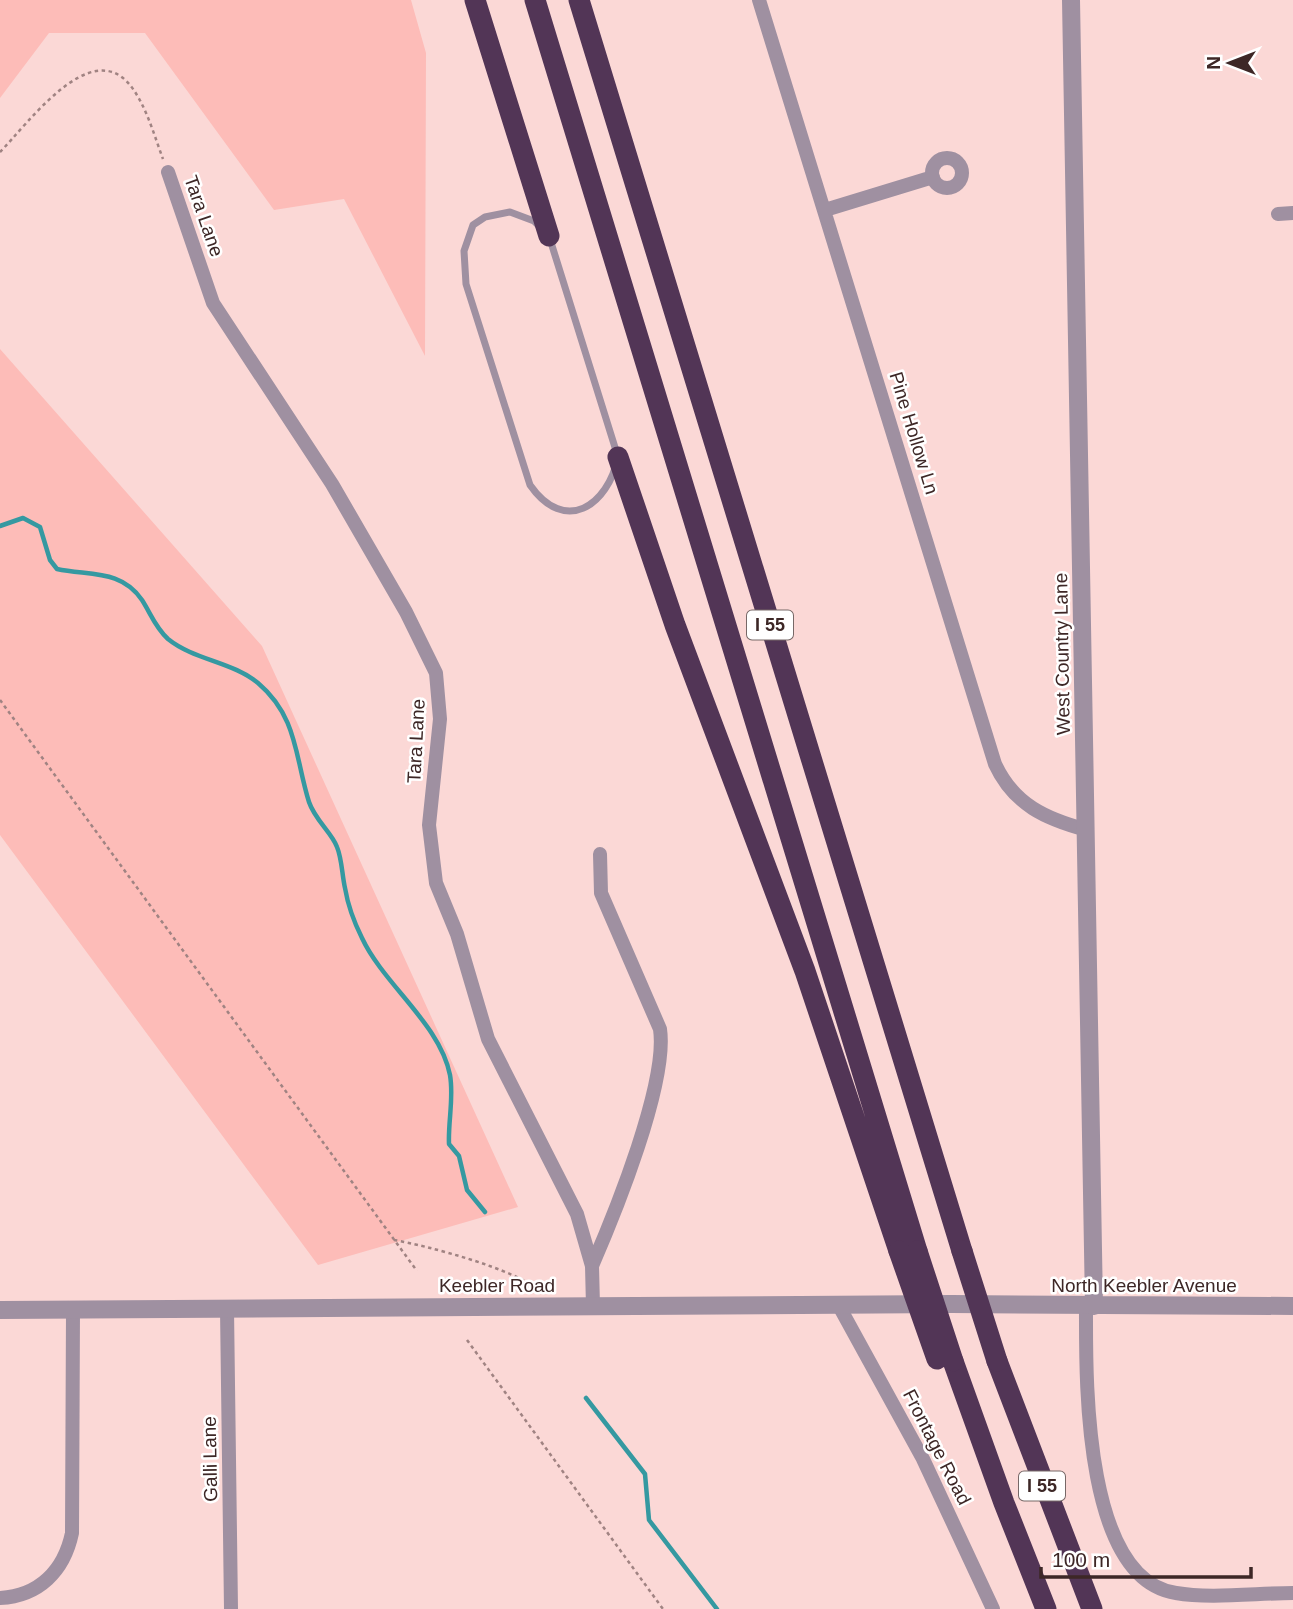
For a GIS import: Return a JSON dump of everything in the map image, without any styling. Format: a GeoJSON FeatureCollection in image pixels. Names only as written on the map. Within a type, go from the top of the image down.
{"type":"FeatureCollection","features":[{"type":"Feature","properties":{"kind":"highway"},"geometry":{"type":"LineString","coordinates":[[475,0],[549,236]]}},
{"type":"Feature","properties":{"kind":"highway","name":"I 55"},"geometry":{"type":"LineString","coordinates":[[535,0],[908,1251],[945,1360],[967,1402],[1046,1609]]}},
{"type":"Feature","properties":{"kind":"highway","name":"I 55"},"geometry":{"type":"LineString","coordinates":[[579,0],[962,1251],[997,1360],[1092,1609]]}},
{"type":"Feature","properties":{"kind":"highway"},"geometry":{"type":"LineString","coordinates":[[618,457],[675,625],[908,1251]]}},
{"type":"Feature","properties":{"kind":"street","name":"Pine Hollow Ln"},"geometry":{"type":"LineString","coordinates":[[759,0],[995,764],[1007,785],[1032,810],[1087,830]]}},
{"type":"Feature","properties":{"kind":"street","name":"West Country Lane"},"geometry":{"type":"LineString","coordinates":[[1071,0],[1087,830],[1090,1449],[1104,1508],[1128,1558],[1156,1585],[1174,1593],[1293,1593]]}},
{"type":"Feature","properties":{"kind":"street","name":"Tara Lane"},"geometry":{"type":"LineString","coordinates":[[168,172],[213,303],[332,484],[406,612],[436,673],[440,719],[429,825],[436,883],[461,947],[488,1039],[568,1192],[592,1266],[593,1306]]}},
{"type":"Feature","properties":{"kind":"street"},"geometry":{"type":"LineString","coordinates":[[825,210],[933,177]]}},
{"type":"Feature","properties":{"kind":"street"},"geometry":{"type":"LineString","coordinates":[[1278,214],[1293,213]]}},
{"type":"Feature","properties":{"kind":"street","name":"Tara Lane"},"geometry":{"type":"LineString","coordinates":[[592,1266],[655,1091],[663,1048],[660,1029],[601,893],[600,854]]}},
{"type":"Feature","properties":{"kind":"street","name":"North Keebler Avenue"},"geometry":{"type":"LineString","coordinates":[[995,1305],[1293,1306]]}},
{"type":"Feature","properties":{"kind":"street","name":"Keebler Road"},"geometry":{"type":"LineString","coordinates":[[0,1310],[995,1305]]}},
{"type":"Feature","properties":{"kind":"street","name":"Frontage Road"},"geometry":{"type":"LineString","coordinates":[[839,1306],[923,1460],[993,1609]]}},
{"type":"Feature","properties":{"kind":"street","name":"Galli Lane"},"geometry":{"type":"LineString","coordinates":[[227,1309],[231,1609]]}},
{"type":"Feature","properties":{"kind":"street"},"geometry":{"type":"LineString","coordinates":[[0,1598],[16,1596],[43,1584],[54,1574],[72,1534],[73,1311]]}},
{"type":"Feature","properties":{"kind":"lane"},"geometry":{"type":"LineString","coordinates":[[510,212],[523,215],[541,226],[549,236],[618,457],[608,488],[598,500],[585,508],[557,508],[538,496],[530,485],[466,285],[464,251],[468,235],[472,225],[485,216],[510,212]]}},
{"type":"Feature","properties":{"kind":"path"},"geometry":{"type":"LineString","coordinates":[[0,152],[74,77],[98,70],[122,78],[134,91],[168,172]]}},
{"type":"Feature","properties":{"kind":"path"},"geometry":{"type":"LineString","coordinates":[[0,701],[417,1271]]}},
{"type":"Feature","properties":{"kind":"path"},"geometry":{"type":"LineString","coordinates":[[394,1240],[445,1253],[524,1280],[540,1293],[542,1306]]}},
{"type":"Feature","properties":{"kind":"path"},"geometry":{"type":"LineString","coordinates":[[467,1340],[663,1609]]}},
{"type":"Feature","properties":{"kind":"shaded area"},"geometry":{"type":"Polygon","coordinates":[[[0,0],[411,0],[426,53],[425,356],[344,199],[274,210],[145,33],[49,33],[0,98],[0,0]]]}},
{"type":"Feature","properties":{"kind":"shaded area"},"geometry":{"type":"Polygon","coordinates":[[[0,349],[262,646],[518,1207],[318,1265],[0,835],[0,349]]]}},
{"type":"Feature","properties":{"kind":"waterway"},"geometry":{"type":"LineString","coordinates":[[0,526],[23,518],[40,527],[50,560],[57,569],[114,578],[124,583],[142,600],[156,625],[168,639],[190,652],[248,676],[271,696],[281,710],[293,739],[309,802],[339,852],[348,901],[359,932],[384,972],[424,1022],[444,1056],[451,1084],[449,1144],[459,1156],[467,1190],[485,1212]]}},
{"type":"Feature","properties":{"kind":"waterway"},"geometry":{"type":"LineString","coordinates":[[586,1398],[645,1474],[649,1520],[717,1609]]}}]}
